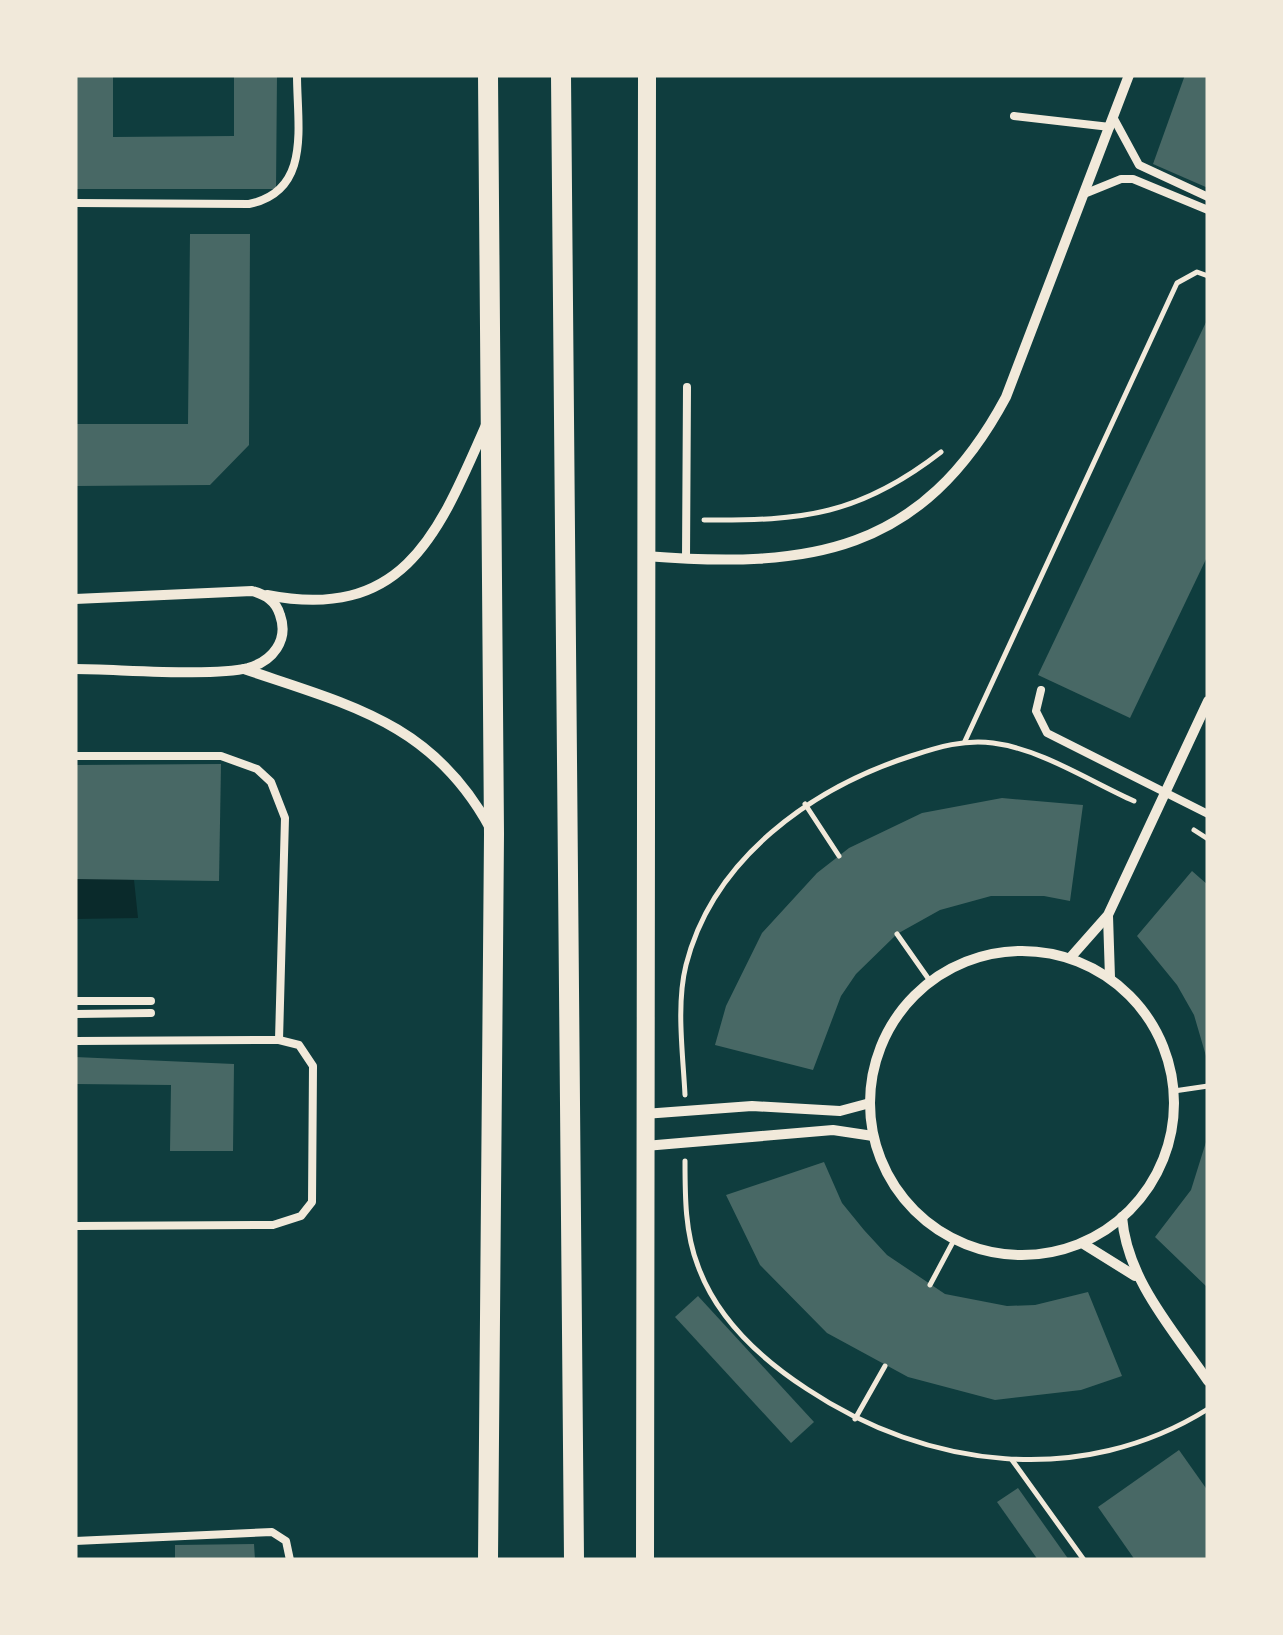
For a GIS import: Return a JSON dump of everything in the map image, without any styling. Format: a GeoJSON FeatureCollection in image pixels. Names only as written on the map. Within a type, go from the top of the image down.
{"type":"FeatureCollection","features":[{"type":"Feature","properties":{"kind":"main road"},"geometry":{"type":"LineString","coordinates":[[488,75],[494,834],[488,1560]]}},
{"type":"Feature","properties":{"kind":"main road"},"geometry":{"type":"LineString","coordinates":[[560,75],[574,1560]]}},
{"type":"Feature","properties":{"kind":"street"},"geometry":{"type":"LineString","coordinates":[[646,1560],[647,75]]}},
{"type":"Feature","properties":{"kind":"street"},"geometry":{"type":"LineString","coordinates":[[644,556],[766,561],[826,551],[873,534],[916,510],[954,477],[984,438],[1006,397],[1128,75]]}},
{"type":"Feature","properties":{"kind":"street"},"geometry":{"type":"LineString","coordinates":[[75,599],[232,590],[300,602],[336,600],[370,590],[401,572],[427,547],[446,516],[490,414]]}},
{"type":"Feature","properties":{"kind":"street"},"geometry":{"type":"LineString","coordinates":[[244,669],[270,657],[281,642],[284,624],[278,608],[266,595]]}},
{"type":"Feature","properties":{"kind":"street"},"geometry":{"type":"LineString","coordinates":[[75,669],[244,669],[359,708],[415,738],[460,781],[494,834]]}},
{"type":"Feature","properties":{"kind":"street"},"geometry":{"type":"LineString","coordinates":[[1070,958],[1108,915],[1208,701]]}},
{"type":"Feature","properties":{"kind":"street"},"geometry":{"type":"LineString","coordinates":[[1108,915],[1110,978]]}},
{"type":"Feature","properties":{"kind":"street"},"geometry":{"type":"LineString","coordinates":[[1012,951],[1070,958],[1110,978],[1154,1027],[1168,1058],[1174,1092],[1172,1127],[1162,1160],[1145,1192],[1122,1217],[1082,1243],[1040,1254],[996,1254],[954,1240],[918,1215],[898,1191],[873,1136],[870,1103],[874,1068],[886,1035],[905,1005],[930,981],[984,956],[1012,951]]}},
{"type":"Feature","properties":{"kind":"street"},"geometry":{"type":"LineString","coordinates":[[644,1114],[752,1106],[840,1111],[870,1103]]}},
{"type":"Feature","properties":{"kind":"street"},"geometry":{"type":"LineString","coordinates":[[644,1146],[833,1130],[873,1136]]}},
{"type":"Feature","properties":{"kind":"street"},"geometry":{"type":"LineString","coordinates":[[1122,1217],[1127,1249],[1140,1280],[1208,1381]]}},
{"type":"Feature","properties":{"kind":"street"},"geometry":{"type":"LineString","coordinates":[[1082,1243],[1112,1258],[1140,1280]]}},
{"type":"Feature","properties":{"kind":"lane"},"geometry":{"type":"LineString","coordinates":[[75,203],[249,204],[268,200],[284,189],[294,172],[297,75]]}},
{"type":"Feature","properties":{"kind":"lane"},"geometry":{"type":"LineString","coordinates":[[1014,116],[1111,122],[1138,165],[1208,197]]}},
{"type":"Feature","properties":{"kind":"lane"},"geometry":{"type":"LineString","coordinates":[[1084,194],[1121,179],[1133,179],[1208,210]]}},
{"type":"Feature","properties":{"kind":"lane"},"geometry":{"type":"LineString","coordinates":[[686,559],[687,388]]}},
{"type":"Feature","properties":{"kind":"lane"},"geometry":{"type":"LineString","coordinates":[[1041,690],[1036,711],[1047,733],[1208,814]]}},
{"type":"Feature","properties":{"kind":"lane"},"geometry":{"type":"LineString","coordinates":[[75,756],[221,756],[257,769],[271,782],[285,818],[278,1040]]}},
{"type":"Feature","properties":{"kind":"lane"},"geometry":{"type":"LineString","coordinates":[[75,1001],[151,1001]]}},
{"type":"Feature","properties":{"kind":"lane"},"geometry":{"type":"LineString","coordinates":[[75,1014],[151,1014]]}},
{"type":"Feature","properties":{"kind":"lane"},"geometry":{"type":"LineString","coordinates":[[75,1041],[278,1040],[299,1046],[313,1066],[314,1179],[312,1202],[300,1216],[260,1227],[75,1226]]}},
{"type":"Feature","properties":{"kind":"lane"},"geometry":{"type":"LineString","coordinates":[[75,1541],[272,1532],[286,1541],[290,1560]]}},
{"type":"Feature","properties":{"kind":"path"},"geometry":{"type":"LineString","coordinates":[[964,742],[1178,283],[1198,272],[1208,276]]}},
{"type":"Feature","properties":{"kind":"path"},"geometry":{"type":"LineString","coordinates":[[686,520],[780,521],[844,509],[917,471],[948,447]]}},
{"type":"Feature","properties":{"kind":"path"},"geometry":{"type":"LineString","coordinates":[[685,1112],[685,967],[705,914],[765,836],[805,804],[862,772],[964,742],[996,743],[1021,750],[1157,811],[1208,839]]}},
{"type":"Feature","properties":{"kind":"path"},"geometry":{"type":"LineString","coordinates":[[805,804],[839,856]]}},
{"type":"Feature","properties":{"kind":"path"},"geometry":{"type":"LineString","coordinates":[[897,934],[930,981]]}},
{"type":"Feature","properties":{"kind":"path"},"geometry":{"type":"LineString","coordinates":[[1174,1092],[1208,1086]]}},
{"type":"Feature","properties":{"kind":"path"},"geometry":{"type":"LineString","coordinates":[[685,1144],[689,1234],[713,1299],[762,1355],[855,1418],[931,1448],[1012,1460],[1067,1460],[1126,1448],[1208,1408]]}},
{"type":"Feature","properties":{"kind":"path"},"geometry":{"type":"LineString","coordinates":[[930,1285],[954,1240]]}},
{"type":"Feature","properties":{"kind":"path"},"geometry":{"type":"LineString","coordinates":[[855,1418],[885,1366]]}},
{"type":"Feature","properties":{"kind":"path"},"geometry":{"type":"LineString","coordinates":[[1012,1460],[1084,1560]]}},
{"type":"Feature","properties":{"kind":"water"},"geometry":{"type":"Polygon","coordinates":[[[75,873],[134,880],[138,918],[75,919],[75,873]]]}},
{"type":"Feature","properties":{"kind":"building"},"geometry":{"type":"Polygon","coordinates":[[[75,75],[113,75],[113,137],[234,136],[234,75],[277,75],[276,189],[75,189],[75,75]]]}},
{"type":"Feature","properties":{"kind":"building"},"geometry":{"type":"Polygon","coordinates":[[[1185,75],[1208,75],[1208,188],[1153,164],[1185,75]]]}},
{"type":"Feature","properties":{"kind":"building"},"geometry":{"type":"Polygon","coordinates":[[[190,234],[250,234],[249,445],[210,485],[75,486],[75,424],[188,424],[190,234]]]}},
{"type":"Feature","properties":{"kind":"building"},"geometry":{"type":"Polygon","coordinates":[[[1208,318],[1208,555],[1130,718],[1038,675],[1208,318]]]}},
{"type":"Feature","properties":{"kind":"building"},"geometry":{"type":"Polygon","coordinates":[[[221,764],[219,881],[75,879],[75,765],[221,764]]]}},
{"type":"Feature","properties":{"kind":"building"},"geometry":{"type":"Polygon","coordinates":[[[1002,798],[1083,805],[1070,901],[1044,896],[991,896],[940,910],[897,934],[856,974],[841,996],[813,1070],[715,1045],[726,1006],[762,933],[817,873],[849,848],[922,813],[1002,798]]]}},
{"type":"Feature","properties":{"kind":"building"},"geometry":{"type":"Polygon","coordinates":[[[1192,871],[1208,885],[1206,1056],[1194,1015],[1177,985],[1137,936],[1192,871]]]}},
{"type":"Feature","properties":{"kind":"building"},"geometry":{"type":"Polygon","coordinates":[[[75,1057],[234,1064],[233,1151],[170,1151],[171,1085],[75,1084],[75,1057]]]}},
{"type":"Feature","properties":{"kind":"building"},"geometry":{"type":"Polygon","coordinates":[[[1206,1142],[1208,1288],[1155,1237],[1191,1190],[1206,1142]]]}},
{"type":"Feature","properties":{"kind":"building"},"geometry":{"type":"Polygon","coordinates":[[[824,1162],[842,1203],[864,1230],[887,1255],[945,1294],[1007,1306],[1035,1305],[1088,1292],[1122,1376],[1081,1390],[995,1400],[908,1377],[827,1333],[760,1265],[726,1195],[824,1162]]]}},
{"type":"Feature","properties":{"kind":"building"},"geometry":{"type":"Polygon","coordinates":[[[698,1296],[814,1422],[791,1443],[675,1317],[698,1296]]]}},
{"type":"Feature","properties":{"kind":"building"},"geometry":{"type":"Polygon","coordinates":[[[1179,1450],[1208,1491],[1208,1560],[1135,1560],[1098,1507],[1179,1450]]]}},
{"type":"Feature","properties":{"kind":"building"},"geometry":{"type":"Polygon","coordinates":[[[1018,1488],[1069,1560],[1038,1560],[997,1502],[1018,1488]]]}},
{"type":"Feature","properties":{"kind":"building"},"geometry":{"type":"Polygon","coordinates":[[[254,1544],[255,1560],[175,1560],[175,1545],[254,1544]]]}}]}
